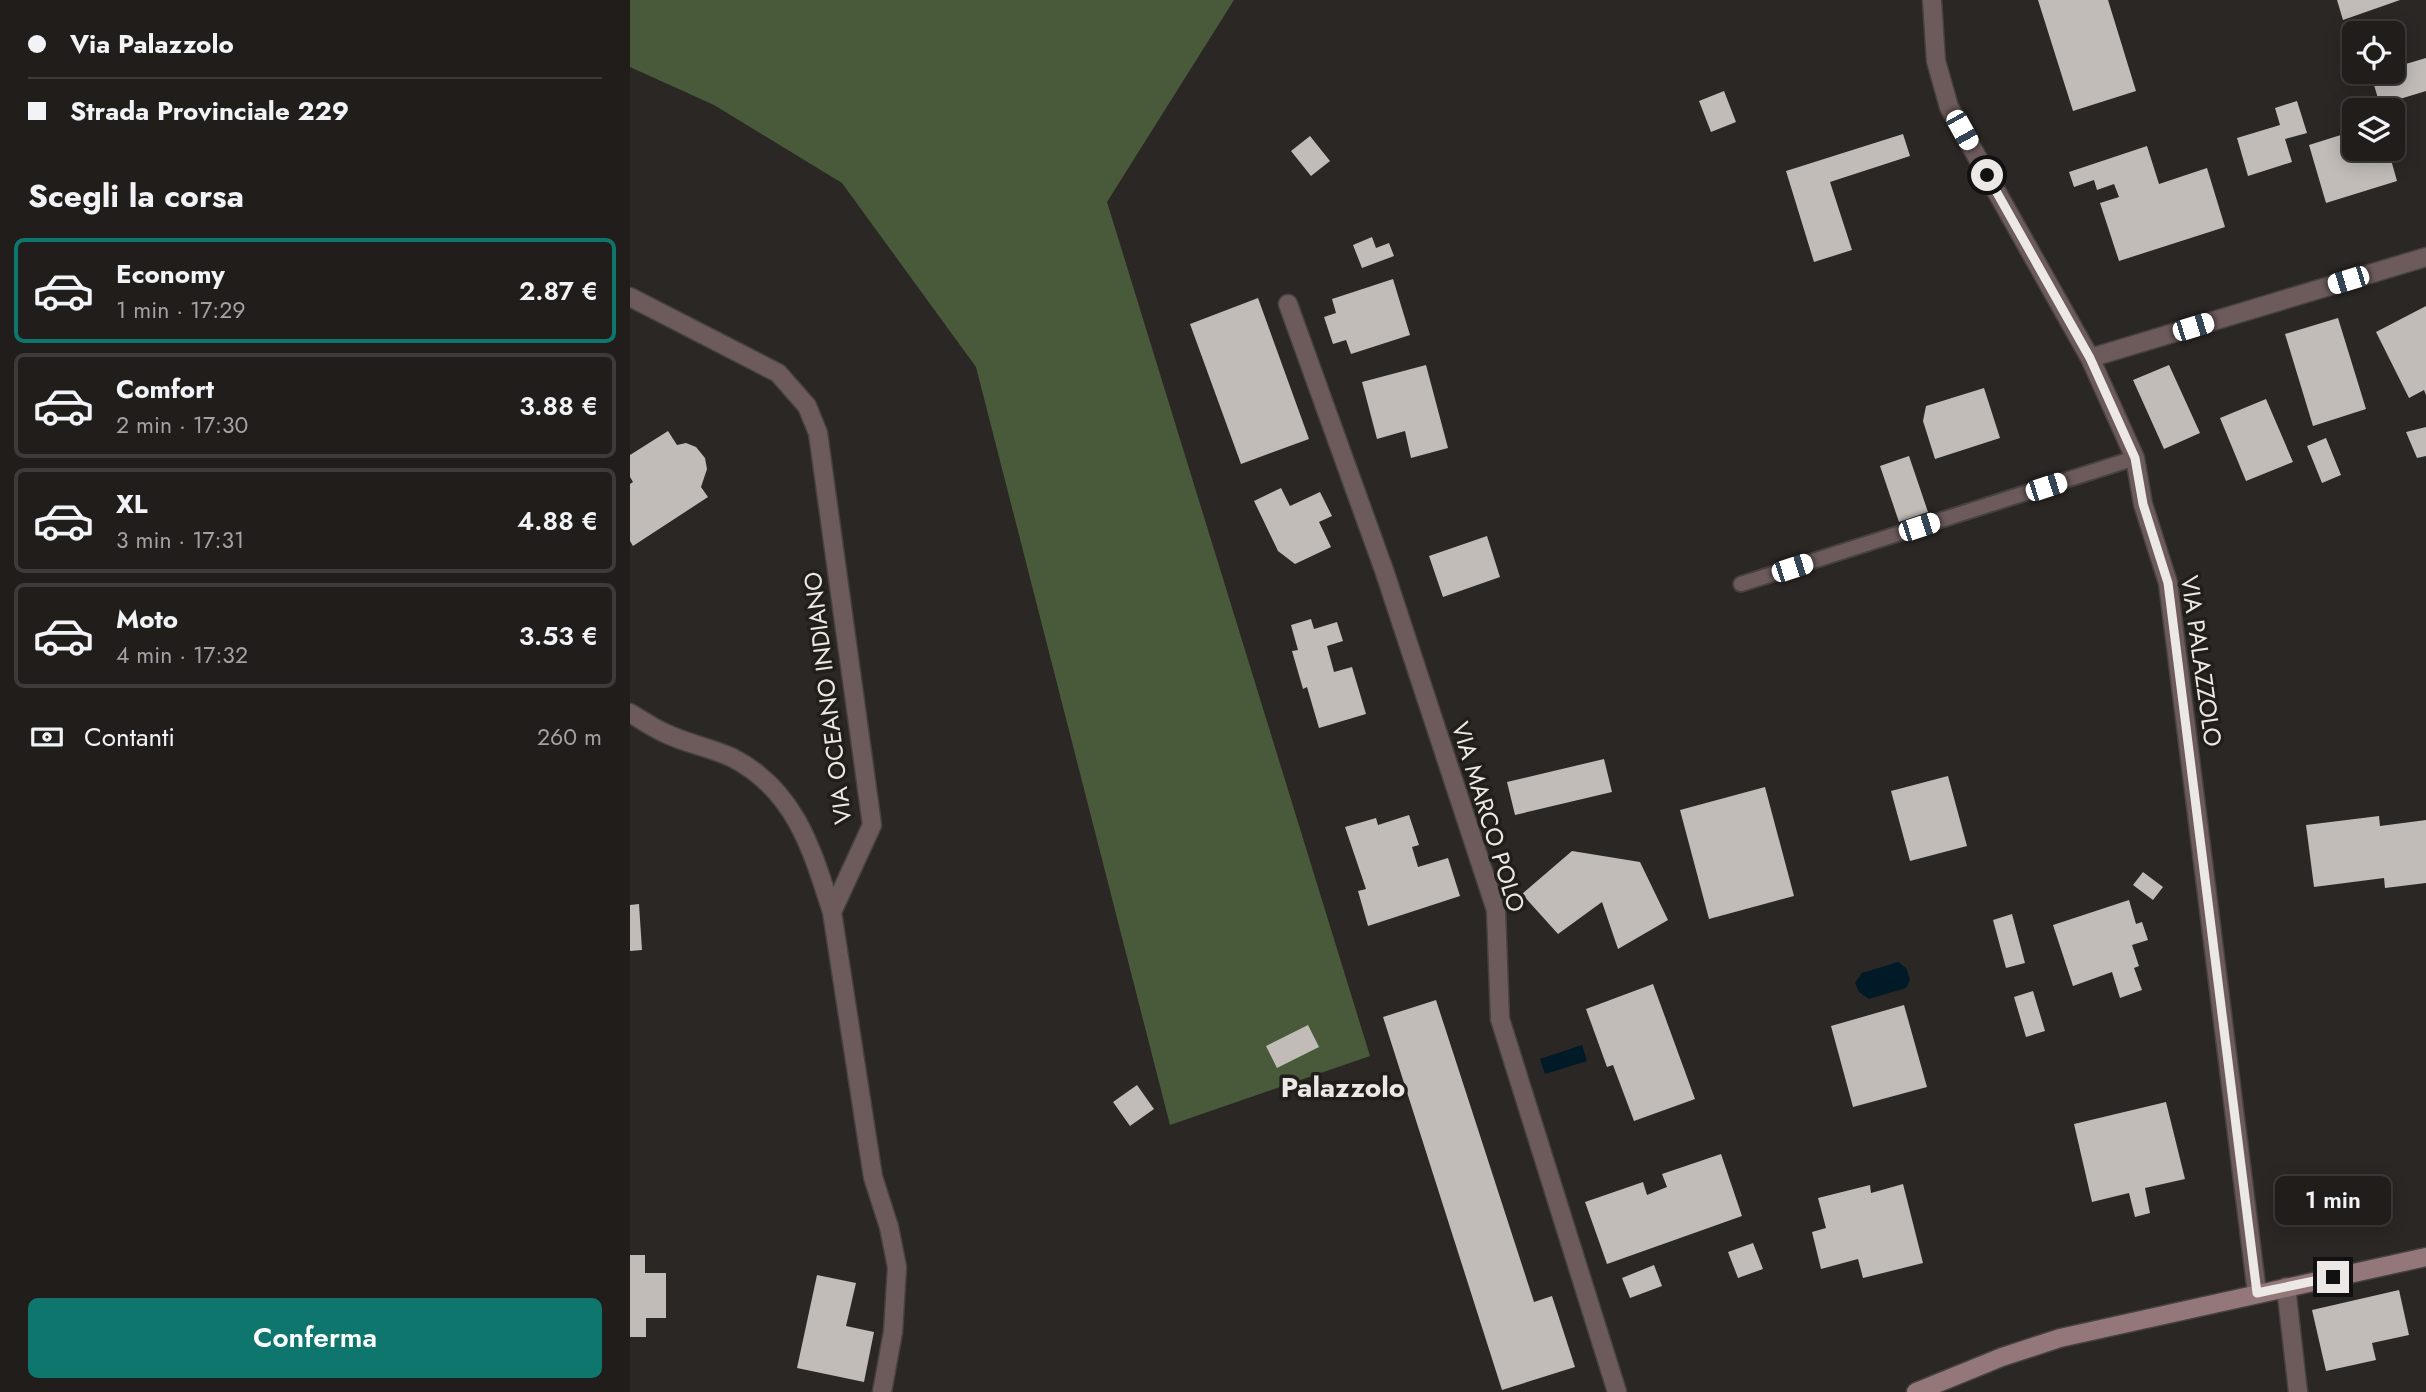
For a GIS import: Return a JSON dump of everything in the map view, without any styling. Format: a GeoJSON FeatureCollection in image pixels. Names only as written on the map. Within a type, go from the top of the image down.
{"type":"FeatureCollection","features":[{"type":"Feature","properties":{"kind":"street","name":"VIA PALAZZOLO"},"geometry":{"type":"LineString","coordinates":[[1933,0],[1936,61],[1949,107],[2090,358],[2135,458],[2143,504],[2168,583],[2257,1293]]}},
{"type":"Feature","properties":{"kind":"street"},"geometry":{"type":"LineString","coordinates":[[2090,358],[2426,257]]}},
{"type":"Feature","properties":{"kind":"street","name":"VIA OCEANO INDIANO"},"geometry":{"type":"LineString","coordinates":[[630,297],[778,373],[807,405],[818,433],[873,825],[832,912]]}},
{"type":"Feature","properties":{"kind":"street","name":"VIA MARCO POLO"},"geometry":{"type":"LineString","coordinates":[[1288,304],[1384,570],[1496,910],[1500,1019],[1617,1392]]}},
{"type":"Feature","properties":{"kind":"street"},"geometry":{"type":"LineString","coordinates":[[630,713],[667,734],[733,758],[763,779],[787,805],[810,843],[832,912],[873,1177],[889,1227],[897,1267],[893,1332],[882,1392]]}},
{"type":"Feature","properties":{"kind":"street"},"geometry":{"type":"LineString","coordinates":[[1916,1392],[2001,1357],[2060,1338],[2426,1257]]}},
{"type":"Feature","properties":{"kind":"street"},"geometry":{"type":"LineString","coordinates":[[2286,1287],[2298,1392]]}},
{"type":"Feature","properties":{"kind":"lane"},"geometry":{"type":"LineString","coordinates":[[1741,584],[2135,458]]}},
{"type":"Feature","properties":{"kind":"green space"},"geometry":{"type":"Polygon","coordinates":[[[630,0],[1234,0],[1107,202],[1370,1056],[1170,1125],[976,367],[842,183],[714,105],[630,67],[630,0]]]}},
{"type":"Feature","properties":{"kind":"water"},"geometry":{"type":"Polygon","coordinates":[[[1898,962],[1906,968],[1910,980],[1906,988],[1869,999],[1859,992],[1855,983],[1862,973],[1898,962]]]}},
{"type":"Feature","properties":{"kind":"water"},"geometry":{"type":"Polygon","coordinates":[[[1582,1045],[1587,1061],[1545,1074],[1540,1059],[1582,1045]]]}},
{"type":"Feature","properties":{"kind":"building"},"geometry":{"type":"Polygon","coordinates":[[[2038,0],[2108,0],[2136,91],[2073,111],[2038,0]]]}},
{"type":"Feature","properties":{"kind":"building"},"geometry":{"type":"Polygon","coordinates":[[[2337,0],[2400,0],[2343,20],[2337,0]]]}},
{"type":"Feature","properties":{"kind":"building"},"geometry":{"type":"Polygon","coordinates":[[[2426,58],[2426,91],[2403,98],[2378,98],[2374,84],[2405,84],[2405,64],[2426,58]]]}},
{"type":"Feature","properties":{"kind":"building"},"geometry":{"type":"Polygon","coordinates":[[[1724,91],[1736,122],[1711,132],[1699,101],[1724,91]]]}},
{"type":"Feature","properties":{"kind":"building"},"geometry":{"type":"Polygon","coordinates":[[[2297,101],[2307,133],[2285,139],[2292,162],[2248,176],[2237,138],[2280,125],[2275,108],[2297,101]]]}},
{"type":"Feature","properties":{"kind":"building"},"geometry":{"type":"Polygon","coordinates":[[[1903,134],[1910,156],[1830,182],[1852,250],[1814,262],[1786,171],[1903,134]]]}},
{"type":"Feature","properties":{"kind":"building"},"geometry":{"type":"Polygon","coordinates":[[[2342,135],[2342,161],[2391,161],[2397,181],[2326,203],[2309,145],[2342,135]]]}},
{"type":"Feature","properties":{"kind":"building"},"geometry":{"type":"Polygon","coordinates":[[[1310,136],[1330,161],[1311,176],[1291,151],[1310,136]]]}},
{"type":"Feature","properties":{"kind":"building"},"geometry":{"type":"Polygon","coordinates":[[[2147,146],[2159,184],[2207,168],[2225,227],[2119,261],[2100,203],[2119,197],[2114,184],[2097,190],[2094,180],[2074,187],[2069,172],[2147,146]]]}},
{"type":"Feature","properties":{"kind":"building"},"geometry":{"type":"Polygon","coordinates":[[[1372,237],[1376,248],[1389,243],[1394,256],[1362,268],[1353,245],[1372,237]]]}},
{"type":"Feature","properties":{"kind":"building"},"geometry":{"type":"Polygon","coordinates":[[[1393,279],[1410,335],[1351,354],[1346,340],[1333,344],[1324,317],[1336,313],[1332,299],[1393,279]]]}},
{"type":"Feature","properties":{"kind":"building"},"geometry":{"type":"Polygon","coordinates":[[[1258,298],[1309,439],[1241,464],[1190,324],[1258,298]]]}},
{"type":"Feature","properties":{"kind":"building"},"geometry":{"type":"Polygon","coordinates":[[[2426,306],[2426,395],[2424,390],[2409,398],[2376,332],[2426,306]]]}},
{"type":"Feature","properties":{"kind":"building"},"geometry":{"type":"Polygon","coordinates":[[[2338,318],[2366,409],[2313,426],[2285,334],[2338,318]]]}},
{"type":"Feature","properties":{"kind":"building"},"geometry":{"type":"Polygon","coordinates":[[[1426,365],[1448,448],[1411,458],[1405,431],[1377,439],[1362,382],[1426,365]]]}},
{"type":"Feature","properties":{"kind":"building"},"geometry":{"type":"Polygon","coordinates":[[[2169,365],[2200,433],[2164,449],[2133,380],[2169,365]]]}},
{"type":"Feature","properties":{"kind":"building"},"geometry":{"type":"Polygon","coordinates":[[[1984,388],[2000,438],[1935,459],[1923,421],[1926,406],[1984,388]]]}},
{"type":"Feature","properties":{"kind":"building"},"geometry":{"type":"Polygon","coordinates":[[[2266,399],[2293,462],[2246,481],[2220,418],[2266,399]]]}},
{"type":"Feature","properties":{"kind":"building"},"geometry":{"type":"Polygon","coordinates":[[[2426,427],[2426,456],[2417,458],[2406,432],[2426,427]]]}},
{"type":"Feature","properties":{"kind":"building"},"geometry":{"type":"Polygon","coordinates":[[[668,431],[677,445],[686,443],[696,447],[705,458],[707,469],[701,487],[708,497],[633,546],[630,541],[630,484],[633,482],[630,477],[630,455],[668,431]]]}},
{"type":"Feature","properties":{"kind":"building"},"geometry":{"type":"Polygon","coordinates":[[[2326,438],[2341,475],[2322,483],[2307,446],[2326,438]]]}},
{"type":"Feature","properties":{"kind":"building"},"geometry":{"type":"Polygon","coordinates":[[[1909,456],[1928,512],[1899,522],[1880,466],[1909,456]]]}},
{"type":"Feature","properties":{"kind":"building"},"geometry":{"type":"Polygon","coordinates":[[[1281,488],[1290,506],[1320,492],[1332,516],[1319,522],[1331,547],[1295,564],[1278,551],[1254,501],[1281,488]]]}},
{"type":"Feature","properties":{"kind":"building"},"geometry":{"type":"Polygon","coordinates":[[[1487,536],[1500,577],[1443,597],[1429,556],[1487,536]]]}},
{"type":"Feature","properties":{"kind":"building"},"geometry":{"type":"Polygon","coordinates":[[[1311,619],[1314,629],[1337,622],[1343,641],[1327,646],[1334,672],[1352,667],[1366,714],[1319,728],[1307,687],[1303,689],[1292,651],[1298,650],[1291,625],[1311,619]]]}},
{"type":"Feature","properties":{"kind":"building"},"geometry":{"type":"Polygon","coordinates":[[[1604,759],[1612,792],[1515,815],[1507,782],[1604,759]]]}},
{"type":"Feature","properties":{"kind":"building"},"geometry":{"type":"Polygon","coordinates":[[[1948,776],[1967,846],[1910,861],[1891,791],[1948,776]]]}},
{"type":"Feature","properties":{"kind":"building"},"geometry":{"type":"Polygon","coordinates":[[[1765,787],[1794,896],[1709,919],[1680,810],[1765,787]]]}},
{"type":"Feature","properties":{"kind":"building"},"geometry":{"type":"Polygon","coordinates":[[[1409,815],[1419,845],[1412,847],[1418,867],[1448,858],[1460,896],[1368,926],[1358,891],[1366,889],[1345,827],[1376,818],[1378,825],[1409,815]]]}},
{"type":"Feature","properties":{"kind":"building"},"geometry":{"type":"Polygon","coordinates":[[[2379,816],[2380,826],[2426,820],[2426,883],[2385,888],[2384,878],[2314,887],[2306,825],[2379,816]]]}},
{"type":"Feature","properties":{"kind":"building"},"geometry":{"type":"Polygon","coordinates":[[[1572,851],[1640,862],[1668,920],[1618,949],[1602,902],[1558,934],[1522,894],[1572,851]]]}},
{"type":"Feature","properties":{"kind":"building"},"geometry":{"type":"Polygon","coordinates":[[[2143,872],[2163,887],[2153,900],[2133,885],[2143,872]]]}},
{"type":"Feature","properties":{"kind":"building"},"geometry":{"type":"Polygon","coordinates":[[[2129,900],[2136,924],[2142,922],[2148,940],[2132,945],[2139,966],[2134,968],[2142,990],[2120,998],[2112,972],[2073,986],[2053,925],[2129,900]]]}},
{"type":"Feature","properties":{"kind":"building"},"geometry":{"type":"Polygon","coordinates":[[[639,904],[642,950],[630,951],[630,905],[639,904]]]}},
{"type":"Feature","properties":{"kind":"building"},"geometry":{"type":"Polygon","coordinates":[[[2012,914],[2025,963],[2006,968],[1993,920],[2012,914]]]}},
{"type":"Feature","properties":{"kind":"building"},"geometry":{"type":"Polygon","coordinates":[[[1653,984],[1695,1099],[1634,1121],[1613,1065],[1607,1067],[1586,1009],[1653,984]]]}},
{"type":"Feature","properties":{"kind":"building"},"geometry":{"type":"Polygon","coordinates":[[[2033,991],[2045,1031],[2026,1037],[2014,997],[2033,991]]]}},
{"type":"Feature","properties":{"kind":"building"},"geometry":{"type":"Polygon","coordinates":[[[1436,1000],[1534,1302],[1552,1296],[1575,1367],[1502,1390],[1383,1017],[1436,1000]]]}},
{"type":"Feature","properties":{"kind":"building"},"geometry":{"type":"Polygon","coordinates":[[[1904,1005],[1927,1087],[1853,1107],[1831,1026],[1904,1005]]]}},
{"type":"Feature","properties":{"kind":"building"},"geometry":{"type":"Polygon","coordinates":[[[1308,1025],[1319,1047],[1277,1068],[1266,1046],[1308,1025]]]}},
{"type":"Feature","properties":{"kind":"building"},"geometry":{"type":"Polygon","coordinates":[[[1137,1085],[1154,1109],[1130,1126],[1113,1102],[1137,1085]]]}},
{"type":"Feature","properties":{"kind":"building"},"geometry":{"type":"Polygon","coordinates":[[[2166,1102],[2185,1179],[2145,1188],[2150,1213],[2135,1217],[2129,1193],[2092,1202],[2074,1124],[2166,1102]]]}},
{"type":"Feature","properties":{"kind":"building"},"geometry":{"type":"Polygon","coordinates":[[[1721,1154],[1742,1216],[1607,1264],[1585,1202],[1643,1182],[1647,1195],[1667,1187],[1662,1174],[1721,1154]]]}},
{"type":"Feature","properties":{"kind":"building"},"geometry":{"type":"Polygon","coordinates":[[[1903,1184],[1923,1263],[1863,1278],[1858,1259],[1821,1269],[1812,1232],[1826,1228],[1818,1198],[1870,1185],[1871,1193],[1903,1184]]]}},
{"type":"Feature","properties":{"kind":"building"},"geometry":{"type":"Polygon","coordinates":[[[1753,1243],[1763,1269],[1738,1278],[1728,1252],[1753,1243]]]}},
{"type":"Feature","properties":{"kind":"building"},"geometry":{"type":"Polygon","coordinates":[[[630,1255],[645,1255],[645,1273],[666,1273],[666,1318],[646,1318],[646,1337],[630,1337],[630,1255]]]}},
{"type":"Feature","properties":{"kind":"building"},"geometry":{"type":"Polygon","coordinates":[[[1654,1265],[1662,1286],[1630,1298],[1622,1278],[1654,1265]]]}},
{"type":"Feature","properties":{"kind":"building"},"geometry":{"type":"Polygon","coordinates":[[[817,1275],[856,1283],[846,1326],[874,1332],[864,1382],[797,1368],[817,1275]]]}},
{"type":"Feature","properties":{"kind":"building"},"geometry":{"type":"Polygon","coordinates":[[[2399,1290],[2409,1335],[2372,1343],[2376,1360],[2326,1371],[2312,1310],[2399,1290]]]}},
{"type":"Feature","properties":{"kind":"district","name":"Palazzolo"},"geometry":{"type":"Point","coordinates":[1343,1087]}},
{"type":"Feature","properties":{"kind":"route"},"geometry":{"type":"LineString","coordinates":[[1987,175],[2090,358],[2135,458],[2143,504],[2168,583],[2257,1293],[2333,1277]]}}]}
